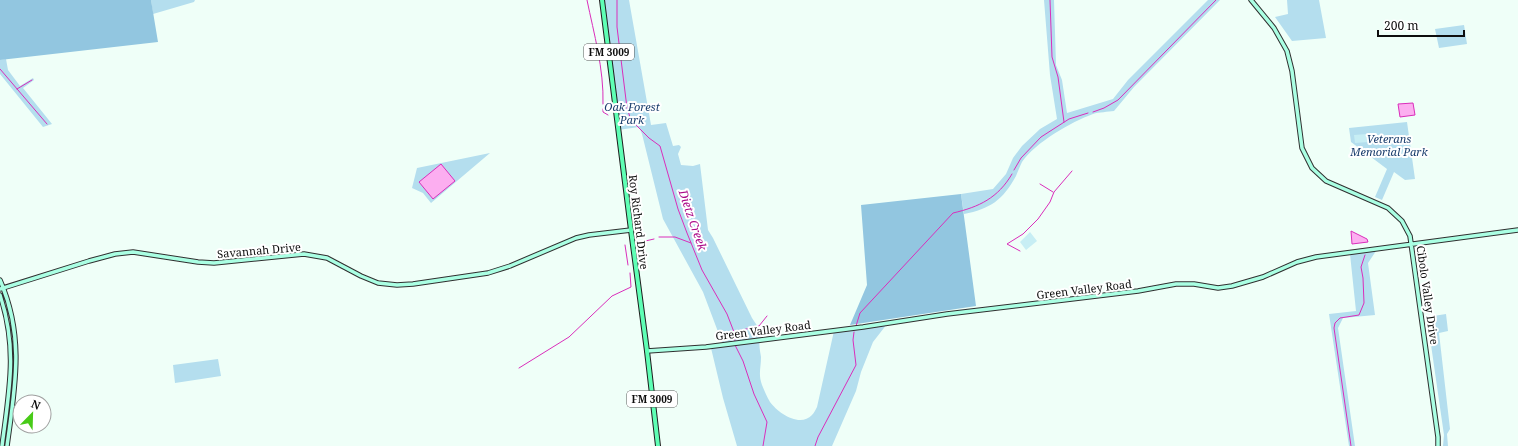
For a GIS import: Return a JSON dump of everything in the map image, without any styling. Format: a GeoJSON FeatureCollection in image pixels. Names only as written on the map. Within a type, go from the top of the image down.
{"type":"FeatureCollection","features":[{"type":"Feature","properties":{"kind":"main road","name":"Roy Richard Drive"},"geometry":{"type":"LineString","coordinates":[[602,0],[658,446]]}},
{"type":"Feature","properties":{"kind":"street","name":"Cibolo Valley Drive"},"geometry":{"type":"LineString","coordinates":[[1251,0],[1277,32],[1289,58],[1302,148],[1312,168],[1326,181],[1379,203],[1393,212],[1406,227],[1412,245],[1438,446]]}},
{"type":"Feature","properties":{"kind":"street","name":"Savannah Drive"},"geometry":{"type":"LineString","coordinates":[[2,288],[89,261],[115,254],[132,252],[214,263],[304,254],[327,258],[378,283],[397,285],[413,284],[488,273],[510,266],[576,238],[631,230]]}},
{"type":"Feature","properties":{"kind":"street","name":"Green Valley Road"},"geometry":{"type":"LineString","coordinates":[[647,351],[727,344],[863,327],[948,314],[1138,292],[1176,284],[1194,284],[1218,288],[1232,286],[1263,277],[1297,262],[1316,257],[1518,230]]}},
{"type":"Feature","properties":{"kind":"street"},"geometry":{"type":"LineString","coordinates":[[0,280],[12,319],[16,343],[17,365],[7,446]]}},
{"type":"Feature","properties":{"kind":"street"},"geometry":{"type":"LineString","coordinates":[[0,295],[8,326],[12,365],[2,446]]}},
{"type":"Feature","properties":{"kind":"green space"},"geometry":{"type":"Polygon","coordinates":[[[151,0],[195,0],[194,2],[153,14],[151,0]]]}},
{"type":"Feature","properties":{"kind":"green space","name":"Oak Forest Park"},"geometry":{"type":"Polygon","coordinates":[[[602,0],[629,0],[651,125],[666,123],[673,146],[679,145],[681,147],[678,154],[681,165],[693,166],[700,164],[708,230],[752,318],[758,327],[761,336],[759,344],[761,357],[761,381],[770,402],[778,410],[790,418],[796,420],[807,419],[813,414],[817,407],[834,331],[887,324],[873,342],[861,372],[856,391],[832,446],[737,446],[723,398],[711,348],[723,345],[703,292],[663,219],[639,127],[618,130],[602,0]]]}},
{"type":"Feature","properties":{"kind":"green space"},"geometry":{"type":"Polygon","coordinates":[[[1044,0],[1054,0],[1056,65],[1062,80],[1067,113],[1113,99],[1128,80],[1208,0],[1220,0],[1134,87],[1114,111],[1095,113],[1065,127],[1045,140],[1022,162],[1016,176],[1001,197],[988,206],[964,214],[961,194],[993,189],[1006,174],[1013,158],[1022,146],[1040,129],[1057,119],[1050,75],[1044,0]]]}},
{"type":"Feature","properties":{"kind":"green space"},"geometry":{"type":"Polygon","coordinates":[[[1287,0],[1319,0],[1326,38],[1292,41],[1275,17],[1288,14],[1287,0]]]}},
{"type":"Feature","properties":{"kind":"green space"},"geometry":{"type":"Polygon","coordinates":[[[1464,25],[1467,44],[1439,48],[1435,29],[1464,25]]]}},
{"type":"Feature","properties":{"kind":"green space"},"geometry":{"type":"Polygon","coordinates":[[[6,59],[8,70],[20,86],[33,78],[34,80],[23,88],[52,124],[43,127],[0,74],[0,60],[6,59]]]}},
{"type":"Feature","properties":{"kind":"green space","name":"Veterans Memorial Park"},"geometry":{"type":"Polygon","coordinates":[[[1407,122],[1415,179],[1405,180],[1394,172],[1382,200],[1375,197],[1387,169],[1351,142],[1349,128],[1407,122]]]}},
{"type":"Feature","properties":{"kind":"green space"},"geometry":{"type":"Polygon","coordinates":[[[490,153],[431,203],[423,193],[412,188],[417,168],[490,153]]]}},
{"type":"Feature","properties":{"kind":"green space"},"geometry":{"type":"Polygon","coordinates":[[[1376,251],[1368,263],[1375,315],[1343,318],[1338,328],[1355,446],[1349,446],[1329,314],[1356,311],[1350,254],[1376,251]]]}},
{"type":"Feature","properties":{"kind":"green space"},"geometry":{"type":"Polygon","coordinates":[[[1446,314],[1448,331],[1439,333],[1450,429],[1447,434],[1448,446],[1443,446],[1444,435],[1427,317],[1446,314]]]}},
{"type":"Feature","properties":{"kind":"green space"},"geometry":{"type":"Polygon","coordinates":[[[218,359],[221,376],[175,383],[173,365],[218,359]]]}},
{"type":"Feature","properties":{"kind":"shaded area"},"geometry":{"type":"Polygon","coordinates":[[[0,0],[151,0],[158,42],[0,60],[0,0]]]}},
{"type":"Feature","properties":{"kind":"shaded area"},"geometry":{"type":"Polygon","coordinates":[[[1413,103],[1415,115],[1400,117],[1398,104],[1413,103]]]}},
{"type":"Feature","properties":{"kind":"shaded area"},"geometry":{"type":"Polygon","coordinates":[[[1367,134],[1368,142],[1355,143],[1354,135],[1367,134]]]}},
{"type":"Feature","properties":{"kind":"shaded area"},"geometry":{"type":"Polygon","coordinates":[[[441,164],[455,181],[433,199],[419,182],[441,164]]]}},
{"type":"Feature","properties":{"kind":"shaded area"},"geometry":{"type":"Polygon","coordinates":[[[961,194],[976,306],[850,325],[867,285],[861,205],[961,194]]]}},
{"type":"Feature","properties":{"kind":"shaded area"},"geometry":{"type":"Polygon","coordinates":[[[1351,231],[1367,239],[1368,242],[1352,244],[1351,231]]]}},
{"type":"Feature","properties":{"kind":"shaded area"},"geometry":{"type":"Polygon","coordinates":[[[1030,232],[1037,241],[1026,250],[1020,242],[1030,232]]]}},
{"type":"Feature","properties":{"kind":"waterway"},"geometry":{"type":"LineString","coordinates":[[587,0],[600,65],[603,104]]}},
{"type":"Feature","properties":{"kind":"waterway","name":"Dietz Creek"},"geometry":{"type":"LineString","coordinates":[[617,0],[617,27],[627,108],[631,120],[649,138],[660,146],[678,209],[687,233],[702,270],[727,314],[734,332],[735,342]]}},
{"type":"Feature","properties":{"kind":"waterway"},"geometry":{"type":"LineString","coordinates":[[1050,0],[1052,57],[1058,77],[1064,122]]}},
{"type":"Feature","properties":{"kind":"waterway"},"geometry":{"type":"LineString","coordinates":[[1093,112],[1118,100],[1216,0]]}},
{"type":"Feature","properties":{"kind":"waterway"},"geometry":{"type":"LineString","coordinates":[[0,69],[47,124]]}},
{"type":"Feature","properties":{"kind":"waterway"},"geometry":{"type":"LineString","coordinates":[[17,89],[32,80]]}},
{"type":"Feature","properties":{"kind":"waterway"},"geometry":{"type":"LineString","coordinates":[[603,109],[603,112],[608,115]]}},
{"type":"Feature","properties":{"kind":"waterway"},"geometry":{"type":"LineString","coordinates":[[1014,170],[1021,158],[1041,137],[1069,119],[1088,113]]}},
{"type":"Feature","properties":{"kind":"waterway","name":"Dietz Creek"},"geometry":{"type":"LineString","coordinates":[[623,119],[631,120]]}},
{"type":"Feature","properties":{"kind":"waterway"},"geometry":{"type":"LineString","coordinates":[[1020,251],[1007,244],[1023,234],[1038,219],[1050,202],[1054,192],[1072,171]]}},
{"type":"Feature","properties":{"kind":"waterway"},"geometry":{"type":"LineString","coordinates":[[856,326],[860,313],[953,213],[971,208],[987,200],[1001,189],[1012,174]]}},
{"type":"Feature","properties":{"kind":"waterway"},"geometry":{"type":"LineString","coordinates":[[1040,184],[1053,192]]}},
{"type":"Feature","properties":{"kind":"waterway"},"geometry":{"type":"LineString","coordinates":[[659,237],[675,237],[691,243]]}},
{"type":"Feature","properties":{"kind":"waterway"},"geometry":{"type":"LineString","coordinates":[[641,242],[654,239]]}},
{"type":"Feature","properties":{"kind":"waterway"},"geometry":{"type":"LineString","coordinates":[[625,245],[628,265]]}},
{"type":"Feature","properties":{"kind":"waterway"},"geometry":{"type":"LineString","coordinates":[[1351,446],[1334,328],[1335,323],[1340,318],[1359,315],[1364,303],[1361,267],[1365,255]]}},
{"type":"Feature","properties":{"kind":"waterway"},"geometry":{"type":"LineString","coordinates":[[519,368],[569,337],[612,296],[631,287],[630,273]]}},
{"type":"Feature","properties":{"kind":"waterway"},"geometry":{"type":"LineString","coordinates":[[734,332],[759,326],[767,316]]}},
{"type":"Feature","properties":{"kind":"waterway"},"geometry":{"type":"LineString","coordinates":[[815,446],[818,437],[856,365],[853,340],[854,332]]}},
{"type":"Feature","properties":{"kind":"waterway","name":"Dietz Creek"},"geometry":{"type":"LineString","coordinates":[[735,345],[743,361],[754,394],[767,422],[763,446]]}}]}
